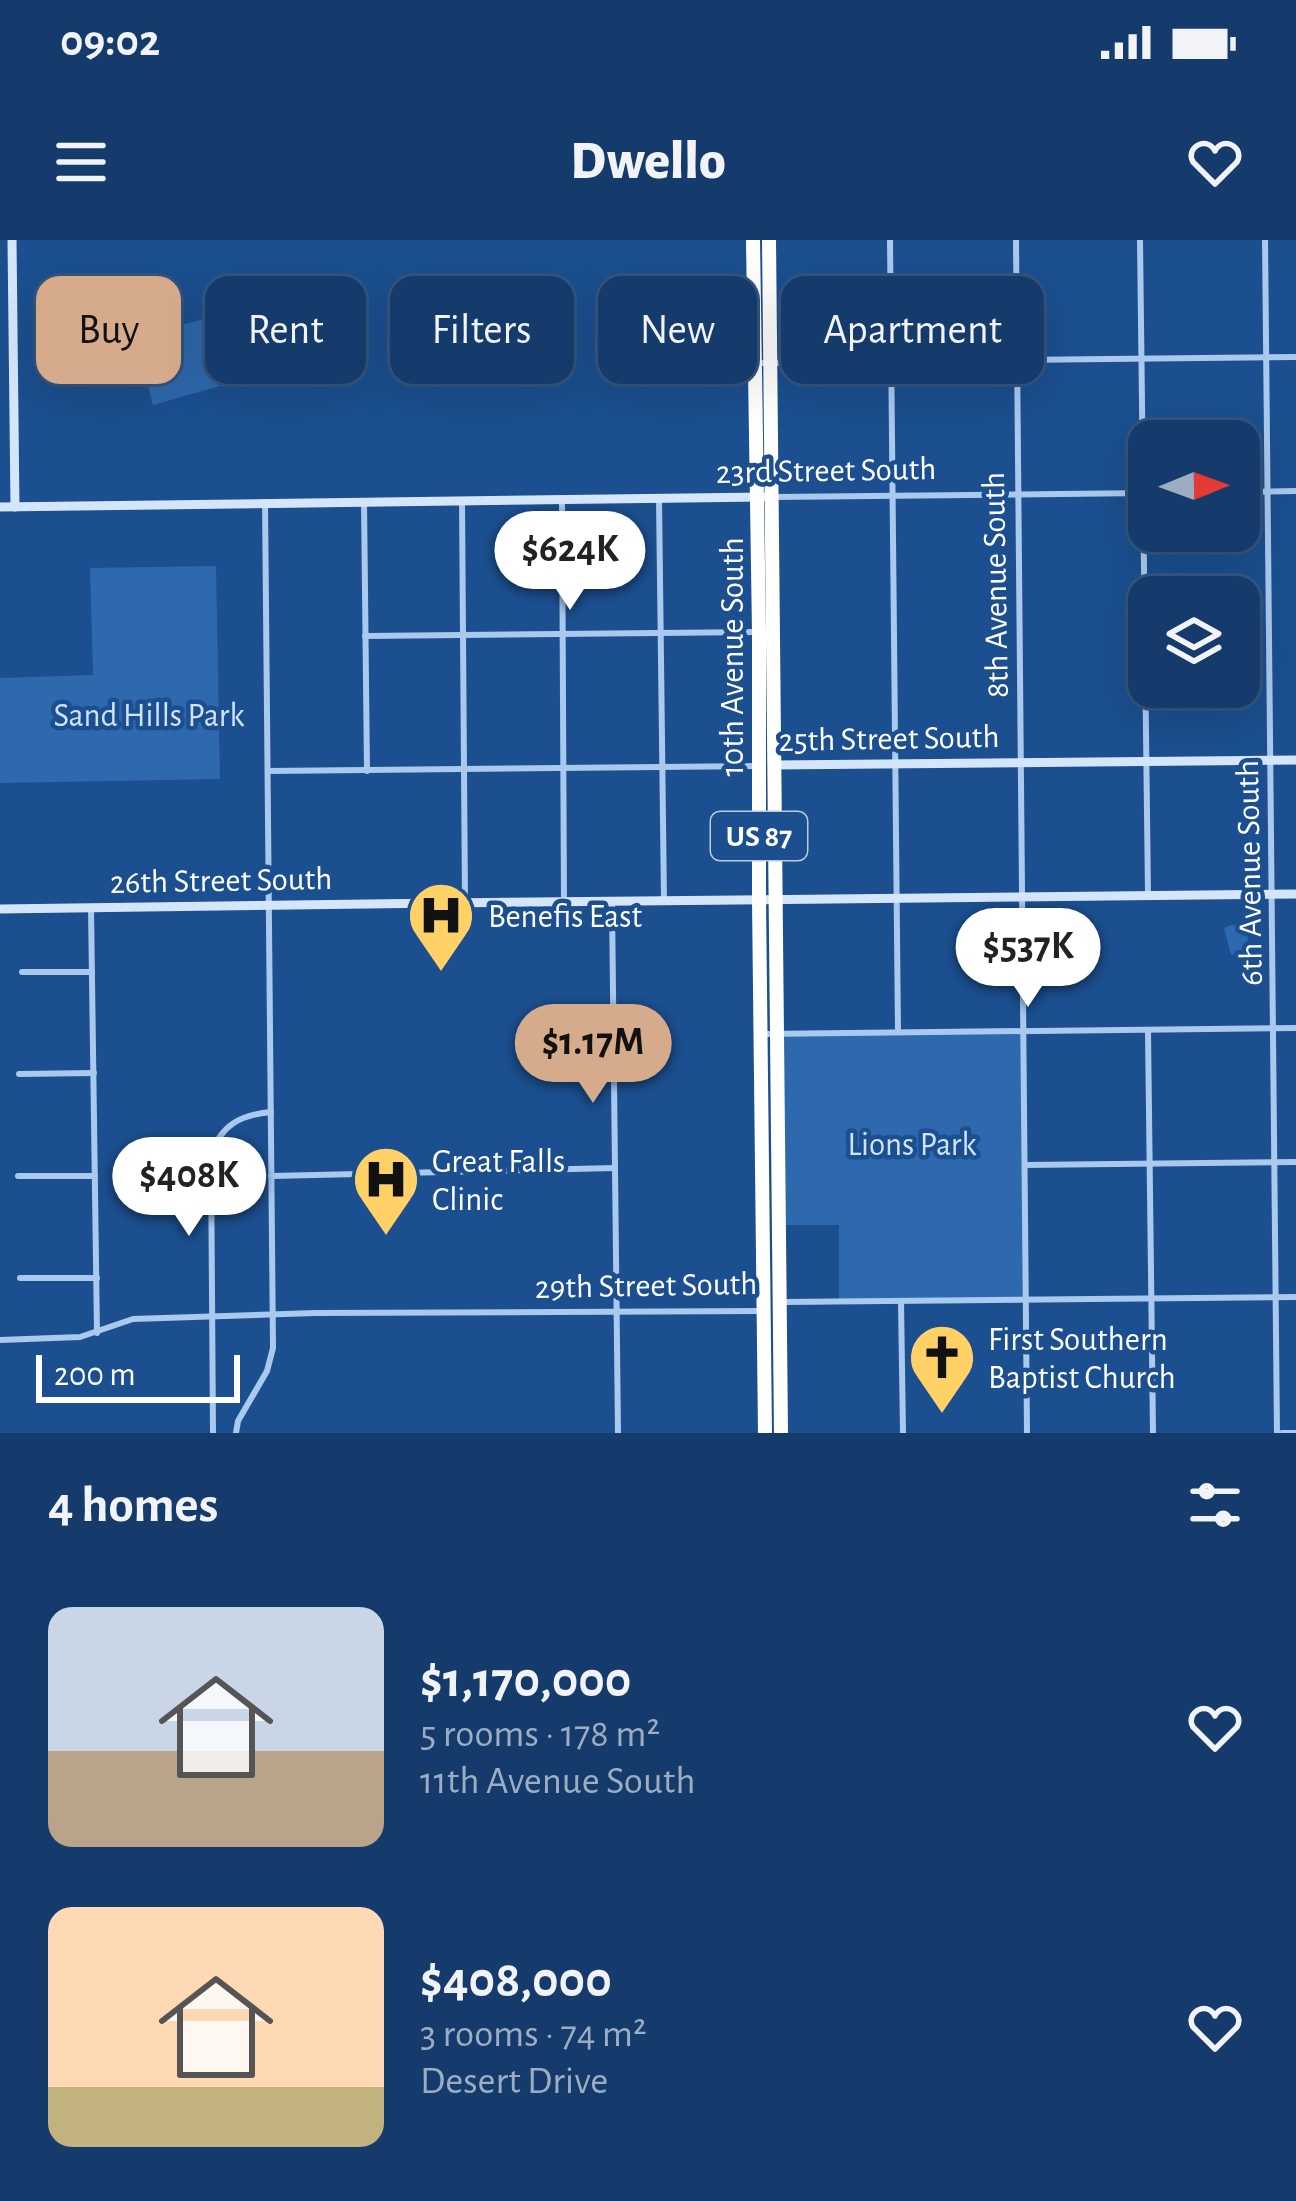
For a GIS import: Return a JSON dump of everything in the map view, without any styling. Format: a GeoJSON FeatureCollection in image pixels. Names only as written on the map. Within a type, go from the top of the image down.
{"type":"FeatureCollection","features":[{"type":"Feature","properties":{"kind":"highway","name":"10th Avenue South"},"geometry":{"type":"LineString","coordinates":[[753,240],[763,363],[766,497],[767,766],[759,900],[770,1033],[782,1433]]}},
{"type":"Feature","properties":{"kind":"highway","name":"10th Avenue South"},"geometry":{"type":"LineString","coordinates":[[763,363],[769,240]]}},
{"type":"Feature","properties":{"kind":"highway","name":"10th Avenue South"},"geometry":{"type":"LineString","coordinates":[[765,1433],[763,1311],[776,900],[767,766]]}},
{"type":"Feature","properties":{"kind":"street"},"geometry":{"type":"LineString","coordinates":[[12,240],[15,507]]}},
{"type":"Feature","properties":{"kind":"street"},"geometry":{"type":"LineString","coordinates":[[890,240],[891,276]]}},
{"type":"Feature","properties":{"kind":"street","name":"8th Avenue South"},"geometry":{"type":"LineString","coordinates":[[1016,240],[1016,276]]}},
{"type":"Feature","properties":{"kind":"street"},"geometry":{"type":"LineString","coordinates":[[1140,240],[1144,420]]}},
{"type":"Feature","properties":{"kind":"street","name":"6th Avenue South"},"geometry":{"type":"LineString","coordinates":[[1265,240],[1280,1433]]}},
{"type":"Feature","properties":{"kind":"street"},"geometry":{"type":"LineString","coordinates":[[1044,360],[1296,357]]}},
{"type":"Feature","properties":{"kind":"street"},"geometry":{"type":"LineString","coordinates":[[763,363],[781,363]]}},
{"type":"Feature","properties":{"kind":"street"},"geometry":{"type":"LineString","coordinates":[[892,384],[898,1032]]}},
{"type":"Feature","properties":{"kind":"street","name":"8th Avenue South"},"geometry":{"type":"LineString","coordinates":[[1017,384],[1028,1433]]}},
{"type":"Feature","properties":{"kind":"street"},"geometry":{"type":"LineString","coordinates":[[1260,491],[1296,491]]}},
{"type":"Feature","properties":{"kind":"street","name":"23rd Street South"},"geometry":{"type":"LineString","coordinates":[[0,507],[1128,493]]}},
{"type":"Feature","properties":{"kind":"street"},"geometry":{"type":"LineString","coordinates":[[659,498],[664,901]]}},
{"type":"Feature","properties":{"kind":"street"},"geometry":{"type":"LineString","coordinates":[[562,499],[564,902]]}},
{"type":"Feature","properties":{"kind":"street"},"geometry":{"type":"LineString","coordinates":[[463,500],[465,903]]}},
{"type":"Feature","properties":{"kind":"street"},"geometry":{"type":"LineString","coordinates":[[364,501],[367,771]]}},
{"type":"Feature","properties":{"kind":"street"},"geometry":{"type":"LineString","coordinates":[[236,1433],[238,1420],[267,1371],[273,1348],[266,502]]}},
{"type":"Feature","properties":{"kind":"street"},"geometry":{"type":"LineString","coordinates":[[1146,552],[1148,895]]}},
{"type":"Feature","properties":{"kind":"street"},"geometry":{"type":"LineString","coordinates":[[365,636],[767,632]]}},
{"type":"Feature","properties":{"kind":"street","name":"25th Street South"},"geometry":{"type":"LineString","coordinates":[[268,772],[1296,760]]}},
{"type":"Feature","properties":{"kind":"street","name":"26th Street South"},"geometry":{"type":"LineString","coordinates":[[0,909],[1296,894]]}},
{"type":"Feature","properties":{"kind":"street"},"geometry":{"type":"LineString","coordinates":[[612,902],[618,1433]]}},
{"type":"Feature","properties":{"kind":"street"},"geometry":{"type":"LineString","coordinates":[[91,908],[98,1333]]}},
{"type":"Feature","properties":{"kind":"street"},"geometry":{"type":"LineString","coordinates":[[22,973],[92,972]]}},
{"type":"Feature","properties":{"kind":"street"},"geometry":{"type":"LineString","coordinates":[[770,1033],[1296,1028]]}},
{"type":"Feature","properties":{"kind":"street"},"geometry":{"type":"LineString","coordinates":[[1148,1030],[1153,1433]]}},
{"type":"Feature","properties":{"kind":"street"},"geometry":{"type":"LineString","coordinates":[[19,1074],[94,1073]]}},
{"type":"Feature","properties":{"kind":"street"},"geometry":{"type":"LineString","coordinates":[[213,1433],[211,1155],[227,1126],[251,1114],[271,1112]]}},
{"type":"Feature","properties":{"kind":"street"},"geometry":{"type":"LineString","coordinates":[[1025,1165],[1296,1162]]}},
{"type":"Feature","properties":{"kind":"street"},"geometry":{"type":"LineString","coordinates":[[271,1176],[615,1168]]}},
{"type":"Feature","properties":{"kind":"street"},"geometry":{"type":"LineString","coordinates":[[19,1176],[95,1176]]}},
{"type":"Feature","properties":{"kind":"street"},"geometry":{"type":"LineString","coordinates":[[20,1278],[97,1278]]}},
{"type":"Feature","properties":{"kind":"street","name":"29th Street South"},"geometry":{"type":"LineString","coordinates":[[0,1340],[80,1337],[133,1319],[763,1311],[781,1302],[1296,1297]]}},
{"type":"Feature","properties":{"kind":"street"},"geometry":{"type":"LineString","coordinates":[[901,1301],[903,1433]]}},
{"type":"Feature","properties":{"kind":"street"},"geometry":{"type":"LineString","coordinates":[[1280,1433],[1296,1433]]}},
{"type":"Feature","properties":{"kind":"green space"},"geometry":{"type":"Polygon","coordinates":[[[205,319],[205,384],[227,384],[153,405],[147,384],[181,384],[181,325],[205,319]]]}},
{"type":"Feature","properties":{"kind":"green space","name":"Sand Hills Park"},"geometry":{"type":"Polygon","coordinates":[[[216,566],[220,779],[0,783],[0,678],[93,675],[90,568],[216,566]]]}},
{"type":"Feature","properties":{"kind":"green space"},"geometry":{"type":"Polygon","coordinates":[[[1247,926],[1248,949],[1243,955],[1231,955],[1224,928],[1247,926]]]}},
{"type":"Feature","properties":{"kind":"green space","name":"Lions Park"},"geometry":{"type":"Polygon","coordinates":[[[1023,1031],[1026,1299],[839,1302],[839,1225],[780,1225],[777,1033],[1023,1031]]]}},
{"type":"Feature","properties":{"kind":"place","name":"Benefis East"},"geometry":{"type":"Point","coordinates":[441,974]}},
{"type":"Feature","properties":{"kind":"place","name":"Great Falls Clinic"},"geometry":{"type":"Point","coordinates":[386,1238]}},
{"type":"Feature","properties":{"kind":"place","name":"First Southern Baptist Church"},"geometry":{"type":"Point","coordinates":[942,1416]}}]}
